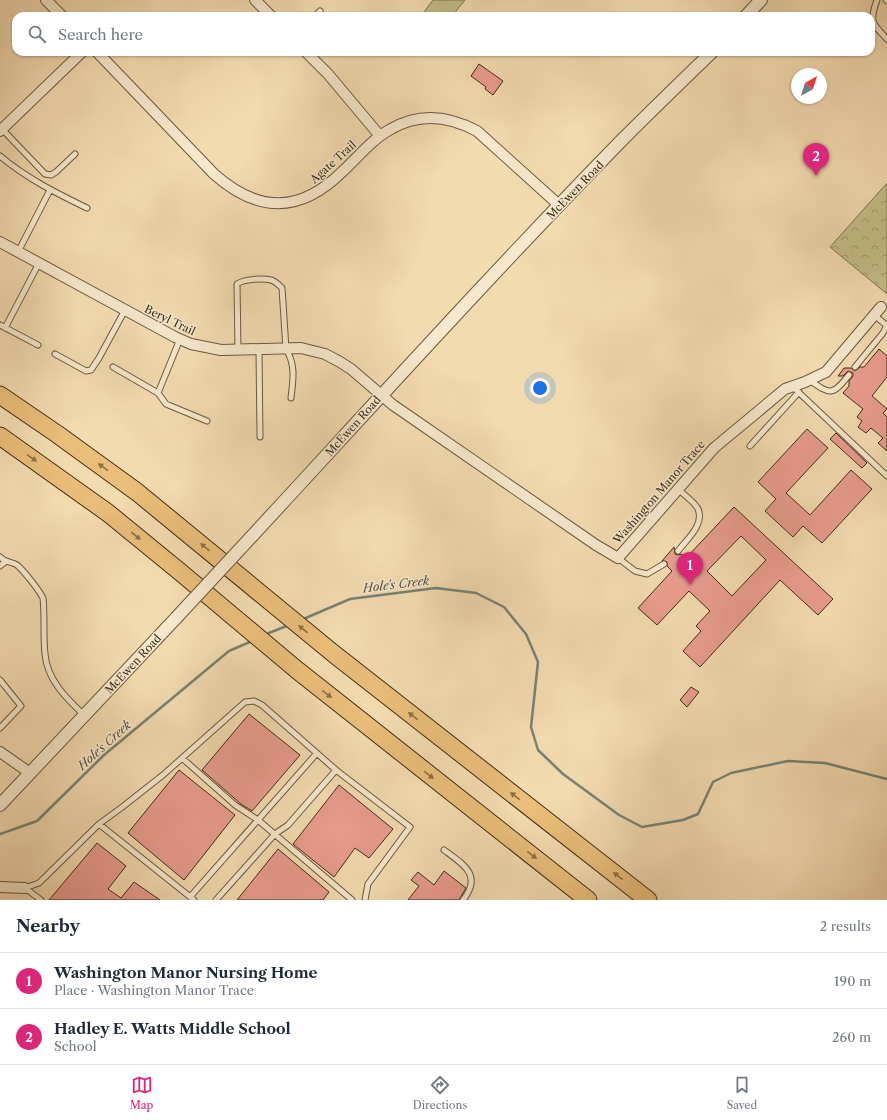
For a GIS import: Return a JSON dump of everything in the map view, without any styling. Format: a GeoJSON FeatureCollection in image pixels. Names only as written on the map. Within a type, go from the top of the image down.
{"type":"FeatureCollection","features":[{"type":"Feature","properties":{"kind":"highway"},"geometry":{"type":"LineString","coordinates":[[0,395],[137,492],[334,654],[648,900]]}},
{"type":"Feature","properties":{"kind":"highway"},"geometry":{"type":"LineString","coordinates":[[0,436],[108,514],[297,670],[588,900]]}},
{"type":"Feature","properties":{"kind":"street"},"geometry":{"type":"LineString","coordinates":[[46,0],[58,12]]}},
{"type":"Feature","properties":{"kind":"street"},"geometry":{"type":"LineString","coordinates":[[255,0],[267,12]]}},
{"type":"Feature","properties":{"kind":"street"},"geometry":{"type":"LineString","coordinates":[[750,12],[761,0]]}},
{"type":"Feature","properties":{"kind":"street"},"geometry":{"type":"LineString","coordinates":[[1,130],[78,56]]}},
{"type":"Feature","properties":{"kind":"street","name":"Agate Trail"},"geometry":{"type":"LineString","coordinates":[[101,56],[214,174],[235,191],[259,201],[280,203],[291,202],[313,195],[323,189],[342,173],[380,136],[401,123],[436,117],[466,125],[487,139],[560,205]]}},
{"type":"Feature","properties":{"kind":"street"},"geometry":{"type":"LineString","coordinates":[[310,56],[328,74],[380,136]]}},
{"type":"Feature","properties":{"kind":"street","name":"McEwen Road"},"geometry":{"type":"LineString","coordinates":[[0,805],[560,205],[622,140],[708,56]]}},
{"type":"Feature","properties":{"kind":"street","name":"Beryl Trail"},"geometry":{"type":"LineString","coordinates":[[0,242],[180,339],[206,348],[238,351],[300,348],[312,350],[330,356],[351,369],[382,395]]}},
{"type":"Feature","properties":{"kind":"street","name":"Washington Manor Trace"},"geometry":{"type":"LineString","coordinates":[[382,395],[393,405],[596,545],[618,558],[714,448],[785,388],[796,389],[809,380],[826,372],[881,307]]}},
{"type":"Feature","properties":{"kind":"street"},"geometry":{"type":"LineString","coordinates":[[0,752],[30,773]]}},
{"type":"Feature","properties":{"kind":"street"},"geometry":{"type":"LineString","coordinates":[[0,887],[25,888]]}},
{"type":"Feature","properties":{"kind":"lane"},"geometry":{"type":"LineString","coordinates":[[872,12],[877,0]]}},
{"type":"Feature","properties":{"kind":"lane"},"geometry":{"type":"LineString","coordinates":[[875,26],[887,39]]}},
{"type":"Feature","properties":{"kind":"lane"},"geometry":{"type":"LineString","coordinates":[[1,130],[45,174],[51,176],[75,154]]}},
{"type":"Feature","properties":{"kind":"lane"},"geometry":{"type":"LineString","coordinates":[[0,156],[10,165],[50,190],[86,208]]}},
{"type":"Feature","properties":{"kind":"lane"},"geometry":{"type":"LineString","coordinates":[[18,252],[50,190]]}},
{"type":"Feature","properties":{"kind":"lane"},"geometry":{"type":"LineString","coordinates":[[38,345],[2,326],[39,263]]}},
{"type":"Feature","properties":{"kind":"lane"},"geometry":{"type":"LineString","coordinates":[[238,351],[237,284],[241,281],[248,280],[272,280],[282,288],[286,349],[291,357],[294,374],[291,398]]}},
{"type":"Feature","properties":{"kind":"lane"},"geometry":{"type":"LineString","coordinates":[[55,354],[86,371],[91,370],[125,310]]}},
{"type":"Feature","properties":{"kind":"lane"},"geometry":{"type":"LineString","coordinates":[[855,368],[883,333],[886,327],[885,324],[874,315]]}},
{"type":"Feature","properties":{"kind":"lane"},"geometry":{"type":"LineString","coordinates":[[158,393],[180,339]]}},
{"type":"Feature","properties":{"kind":"lane"},"geometry":{"type":"LineString","coordinates":[[260,350],[260,437]]}},
{"type":"Feature","properties":{"kind":"lane"},"geometry":{"type":"LineString","coordinates":[[113,367],[158,393],[168,404],[207,421]]}},
{"type":"Feature","properties":{"kind":"lane"},"geometry":{"type":"LineString","coordinates":[[809,380],[825,391],[833,391],[837,389],[849,375]]}},
{"type":"Feature","properties":{"kind":"lane"},"geometry":{"type":"LineString","coordinates":[[750,446],[796,389],[887,476]]}},
{"type":"Feature","properties":{"kind":"lane"},"geometry":{"type":"LineString","coordinates":[[678,489],[693,502],[698,510],[699,518],[698,525],[678,551]]}},
{"type":"Feature","properties":{"kind":"lane"},"geometry":{"type":"LineString","coordinates":[[0,557],[5,562],[16,565],[44,598],[45,656],[48,667],[60,691],[84,716]]}},
{"type":"Feature","properties":{"kind":"lane"},"geometry":{"type":"LineString","coordinates":[[618,558],[635,571],[647,574],[664,564]]}},
{"type":"Feature","properties":{"kind":"lane"},"geometry":{"type":"LineString","coordinates":[[0,566],[5,562]]}},
{"type":"Feature","properties":{"kind":"lane"},"geometry":{"type":"LineString","coordinates":[[0,680],[21,706],[0,728]]}},
{"type":"Feature","properties":{"kind":"lane"},"geometry":{"type":"LineString","coordinates":[[25,888],[39,883],[99,824],[182,758],[245,702],[254,701],[262,705],[336,770],[410,827],[368,884],[365,900]]}},
{"type":"Feature","properties":{"kind":"lane"},"geometry":{"type":"LineString","coordinates":[[99,824],[192,898],[317,753]]}},
{"type":"Feature","properties":{"kind":"lane"},"geometry":{"type":"LineString","coordinates":[[182,758],[235,805],[258,820],[352,900]]}},
{"type":"Feature","properties":{"kind":"lane"},"geometry":{"type":"LineString","coordinates":[[216,900],[275,834],[288,825],[336,770]]}},
{"type":"Feature","properties":{"kind":"lane"},"geometry":{"type":"LineString","coordinates":[[444,850],[465,866],[470,874],[472,887],[464,900]]}},
{"type":"Feature","properties":{"kind":"lane"},"geometry":{"type":"LineString","coordinates":[[25,888],[41,900]]}},
{"type":"Feature","properties":{"kind":"green space"},"geometry":{"type":"Polygon","coordinates":[[[433,0],[465,0],[455,12],[424,12],[433,0]]]}},
{"type":"Feature","properties":{"kind":"green space"},"geometry":{"type":"Polygon","coordinates":[[[887,183],[887,294],[830,247],[887,183]]]}},
{"type":"Feature","properties":{"kind":"building"},"geometry":{"type":"Polygon","coordinates":[[[479,64],[503,81],[493,95],[485,89],[486,87],[471,76],[479,64]]]}},
{"type":"Feature","properties":{"kind":"building"},"geometry":{"type":"Polygon","coordinates":[[[879,349],[887,356],[887,377],[872,396],[887,409],[883,413],[887,417],[887,451],[878,443],[883,438],[871,428],[866,433],[858,427],[862,421],[857,417],[863,409],[843,393],[849,386],[849,381],[853,376],[853,373],[848,371],[843,376],[838,376],[844,368],[851,368],[855,371],[860,367],[864,367],[879,349]]]}},
{"type":"Feature","properties":{"kind":"building"},"geometry":{"type":"Polygon","coordinates":[[[807,429],[828,448],[786,493],[810,515],[851,470],[872,489],[822,543],[803,526],[793,537],[765,511],[776,499],[758,482],[807,429]]]}},
{"type":"Feature","properties":{"kind":"building"},"geometry":{"type":"Polygon","coordinates":[[[836,433],[867,463],[862,468],[830,439],[836,433]]]}},
{"type":"Feature","properties":{"kind":"building"},"geometry":{"type":"Polygon","coordinates":[[[734,507],[833,599],[818,615],[780,580],[700,667],[683,651],[701,631],[696,626],[710,611],[689,591],[657,625],[638,608],[672,571],[667,566],[667,562],[662,561],[674,547],[675,554],[681,554],[686,558],[734,507]],[[741,536],[707,571],[732,596],[766,560],[741,536]]]}},
{"type":"Feature","properties":{"kind":"building"},"geometry":{"type":"Polygon","coordinates":[[[691,687],[699,692],[687,707],[680,700],[691,687]]]}},
{"type":"Feature","properties":{"kind":"building"},"geometry":{"type":"Polygon","coordinates":[[[249,714],[300,755],[252,811],[241,804],[202,770],[249,714]]]}},
{"type":"Feature","properties":{"kind":"building"},"geometry":{"type":"Polygon","coordinates":[[[179,770],[235,815],[184,880],[128,833],[179,770]]]}},
{"type":"Feature","properties":{"kind":"building"},"geometry":{"type":"Polygon","coordinates":[[[339,785],[393,829],[369,858],[355,848],[334,877],[293,844],[339,785]]]}},
{"type":"Feature","properties":{"kind":"building"},"geometry":{"type":"Polygon","coordinates":[[[97,843],[126,866],[108,889],[121,898],[134,882],[160,900],[49,900],[97,843]]]}},
{"type":"Feature","properties":{"kind":"building"},"geometry":{"type":"Polygon","coordinates":[[[278,849],[329,892],[323,900],[237,900],[278,849]]]}},
{"type":"Feature","properties":{"kind":"building"},"geometry":{"type":"Polygon","coordinates":[[[444,871],[466,888],[459,900],[408,900],[419,886],[411,880],[418,872],[434,885],[444,871]]]}},
{"type":"Feature","properties":{"kind":"waterway","name":"Hole's Creek"},"geometry":{"type":"LineString","coordinates":[[301,620],[350,599],[436,588],[476,593],[504,607],[526,634],[538,662],[531,727],[538,750],[563,774],[619,815],[642,827],[683,820],[698,814],[713,782],[731,773],[788,761],[825,763],[887,779]]}},
{"type":"Feature","properties":{"kind":"waterway","name":"Hole's Creek"},"geometry":{"type":"LineString","coordinates":[[264,635],[289,625]]}},
{"type":"Feature","properties":{"kind":"waterway","name":"Hole's Creek"},"geometry":{"type":"LineString","coordinates":[[0,834],[37,821],[104,755],[229,651],[252,641]]}},
{"type":"Feature","properties":{"kind":"place","name":"Hadley E. Watts Middle School"},"geometry":{"type":"Point","coordinates":[816,176]}},
{"type":"Feature","properties":{"kind":"place","name":"Washington Manor Nursing Home"},"geometry":{"type":"Point","coordinates":[690,585]}}]}
